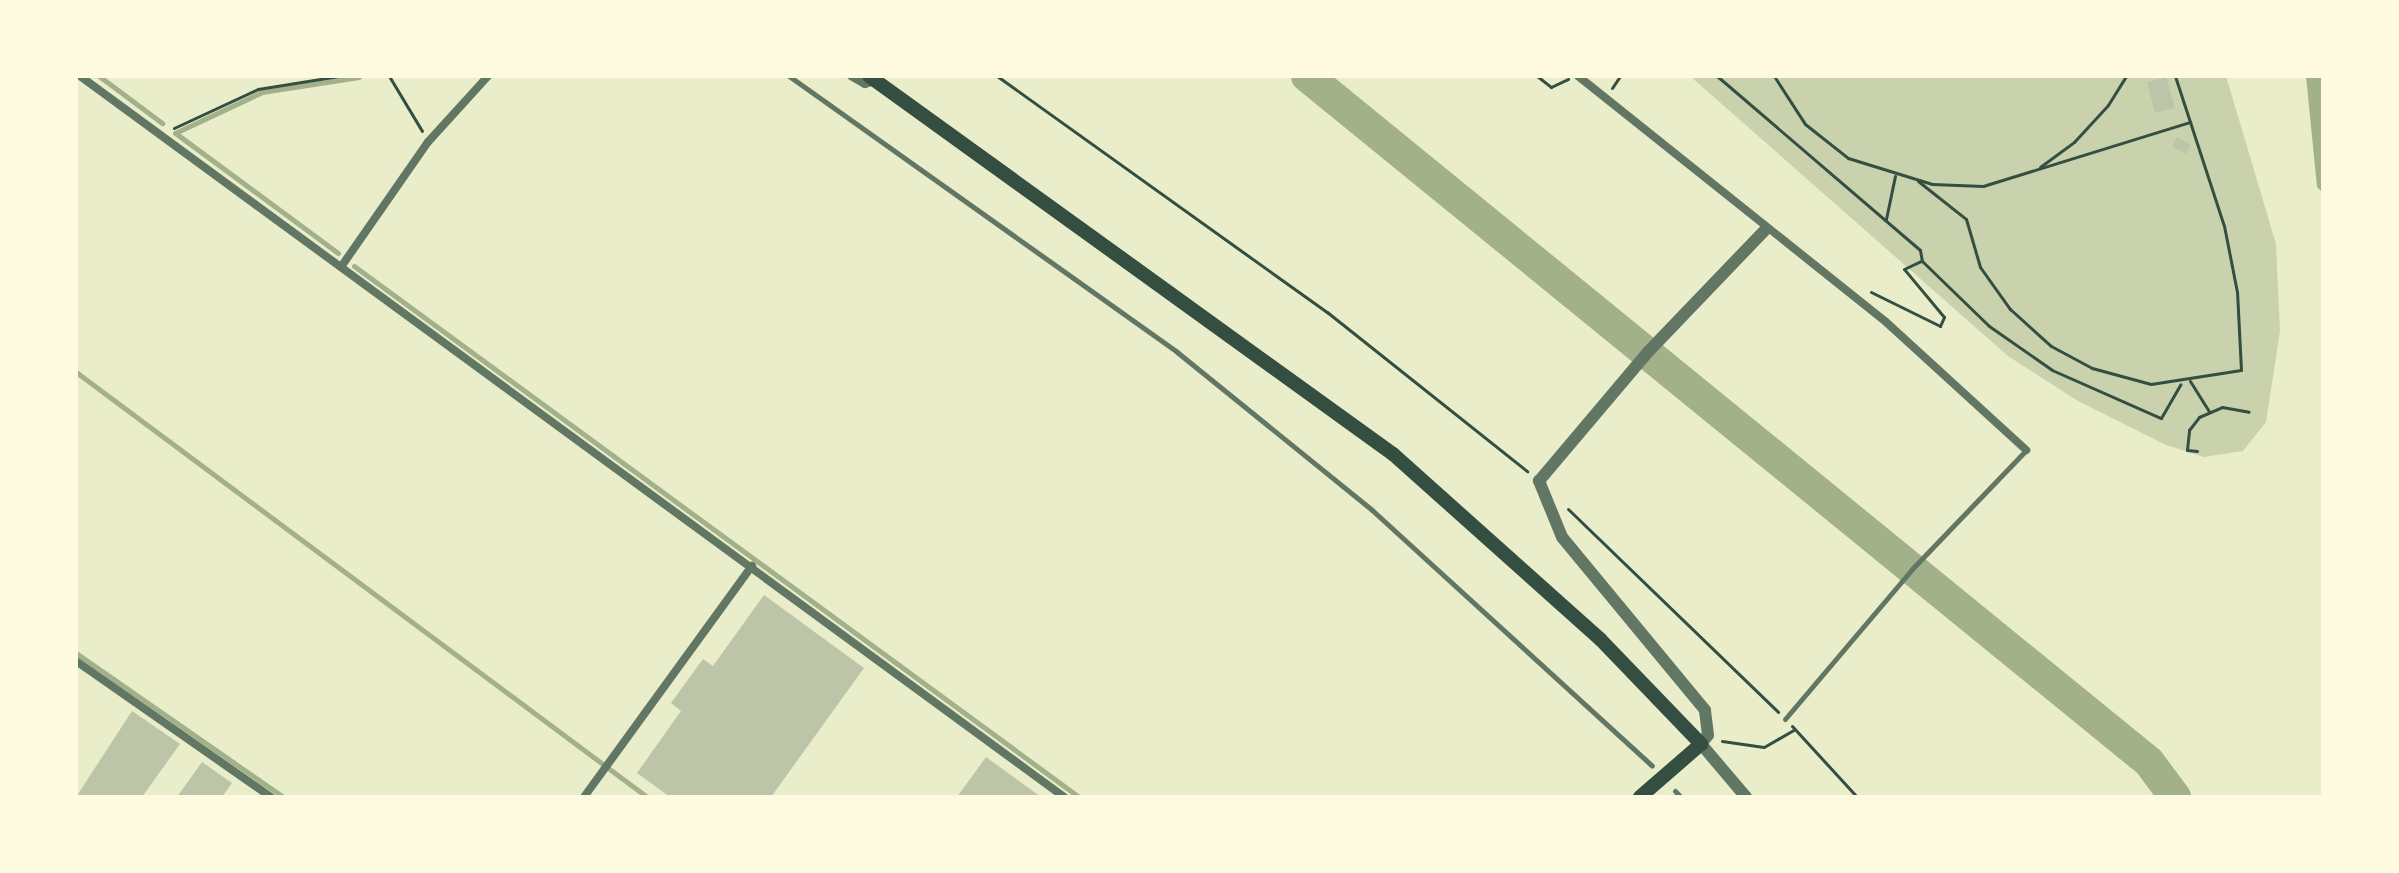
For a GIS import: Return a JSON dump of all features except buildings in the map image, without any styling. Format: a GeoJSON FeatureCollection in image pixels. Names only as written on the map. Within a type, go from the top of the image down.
{"type":"FeatureCollection","features":[{"type":"Feature","properties":{"kind":"main road"},"geometry":{"type":"LineString","coordinates":[[873,79],[1393,454],[1600,639],[1705,739],[1640,797]]}},
{"type":"Feature","properties":{"kind":"street"},"geometry":{"type":"LineString","coordinates":[[341,267],[428,142],[488,76]]}},
{"type":"Feature","properties":{"kind":"street"},"geometry":{"type":"LineString","coordinates":[[851,76],[865,84],[873,79]]}},
{"type":"Feature","properties":{"kind":"street"},"geometry":{"type":"LineString","coordinates":[[1577,76],[1898,332],[2026,450]]}},
{"type":"Feature","properties":{"kind":"street"},"geometry":{"type":"LineString","coordinates":[[76,87],[82,77],[1064,797]]}},
{"type":"Feature","properties":{"kind":"street"},"geometry":{"type":"LineString","coordinates":[[1746,797],[1705,739],[1705,710],[1562,537],[1539,481],[1648,352],[1766,229]]}},
{"type":"Feature","properties":{"kind":"street"},"geometry":{"type":"LineString","coordinates":[[584,797],[752,566]]}},
{"type":"Feature","properties":{"kind":"street"},"geometry":{"type":"LineString","coordinates":[[76,661],[271,797]]}},
{"type":"Feature","properties":{"kind":"lane"},"geometry":{"type":"LineString","coordinates":[[789,76],[1177,352],[1372,510],[1652,766]]}},
{"type":"Feature","properties":{"kind":"lane"},"geometry":{"type":"LineString","coordinates":[[1785,719],[1912,569],[2026,450]]}},
{"type":"Feature","properties":{"kind":"lane"},"geometry":{"type":"LineString","coordinates":[[1675,791],[1681,797]]}},
{"type":"Feature","properties":{"kind":"path"},"geometry":{"type":"LineString","coordinates":[[160,135],[258,89],[339,76]]}},
{"type":"Feature","properties":{"kind":"path"},"geometry":{"type":"LineString","coordinates":[[389,76],[428,142]]}},
{"type":"Feature","properties":{"kind":"path"},"geometry":{"type":"LineString","coordinates":[[997,76],[1327,312],[1539,481]]}},
{"type":"Feature","properties":{"kind":"path"},"geometry":{"type":"LineString","coordinates":[[1537,76],[1551,87],[1577,76]]}},
{"type":"Feature","properties":{"kind":"path"},"geometry":{"type":"LineString","coordinates":[[1717,76],[1920,250],[1922,261],[1989,326],[2052,370],[2115,402],[2161,418],[2181,383]]}},
{"type":"Feature","properties":{"kind":"path"},"geometry":{"type":"LineString","coordinates":[[1774,76],[1805,124],[1848,158],[1895,176],[1918,181],[1983,186],[2190,122]]}},
{"type":"Feature","properties":{"kind":"path"},"geometry":{"type":"LineString","coordinates":[[2037,169],[2074,142],[2108,105],[2126,76]]}},
{"type":"Feature","properties":{"kind":"path"},"geometry":{"type":"LineString","coordinates":[[1918,181],[1966,219],[1980,267],[2010,309],[2051,346],[2092,368],[2151,384],[2181,383],[2241,370],[2237,292],[2224,226],[2175,76]]}},
{"type":"Feature","properties":{"kind":"path"},"geometry":{"type":"LineString","coordinates":[[1886,222],[1895,176]]}},
{"type":"Feature","properties":{"kind":"path"},"geometry":{"type":"LineString","coordinates":[[1869,291],[1940,326],[1944,317],[1904,269],[1922,261]]}},
{"type":"Feature","properties":{"kind":"path"},"geometry":{"type":"LineString","coordinates":[[2190,381],[2209,411]]}},
{"type":"Feature","properties":{"kind":"path"},"geometry":{"type":"LineString","coordinates":[[2197,451],[2187,450],[2189,430],[2209,411],[2236,405],[2249,412]]}},
{"type":"Feature","properties":{"kind":"path"},"geometry":{"type":"LineString","coordinates":[[1561,502],[1785,719],[1857,797]]}},
{"type":"Feature","properties":{"kind":"path"},"geometry":{"type":"LineString","coordinates":[[1705,739],[1764,747],[1795,729]]}},
{"type":"Feature","properties":{"kind":"shaded area"},"geometry":{"type":"Polygon","coordinates":[[[1690,76],[2226,76],[2276,244],[2280,331],[2266,422],[2243,451],[2204,457],[2166,445],[2078,401],[2008,356],[1690,76]]]}},
{"type":"Feature","properties":{"kind":"shaded area"},"geometry":{"type":"Polygon","coordinates":[[[2306,76],[2323,76],[2323,193],[2317,187],[2306,76]]]}},
{"type":"Feature","properties":{"kind":"waterway"},"geometry":{"type":"LineString","coordinates":[[99,76],[162,123]]}},
{"type":"Feature","properties":{"kind":"waterway"},"geometry":{"type":"LineString","coordinates":[[1307,76],[2149,762],[2175,797]]}},
{"type":"Feature","properties":{"kind":"waterway"},"geometry":{"type":"LineString","coordinates":[[338,253],[175,133],[262,92],[359,77]]}},
{"type":"Feature","properties":{"kind":"waterway"},"geometry":{"type":"LineString","coordinates":[[354,266],[1079,797]]}},
{"type":"Feature","properties":{"kind":"waterway"},"geometry":{"type":"LineString","coordinates":[[76,372],[647,797]]}},
{"type":"Feature","properties":{"kind":"waterway"},"geometry":{"type":"LineString","coordinates":[[76,653],[283,797]]}}]}
